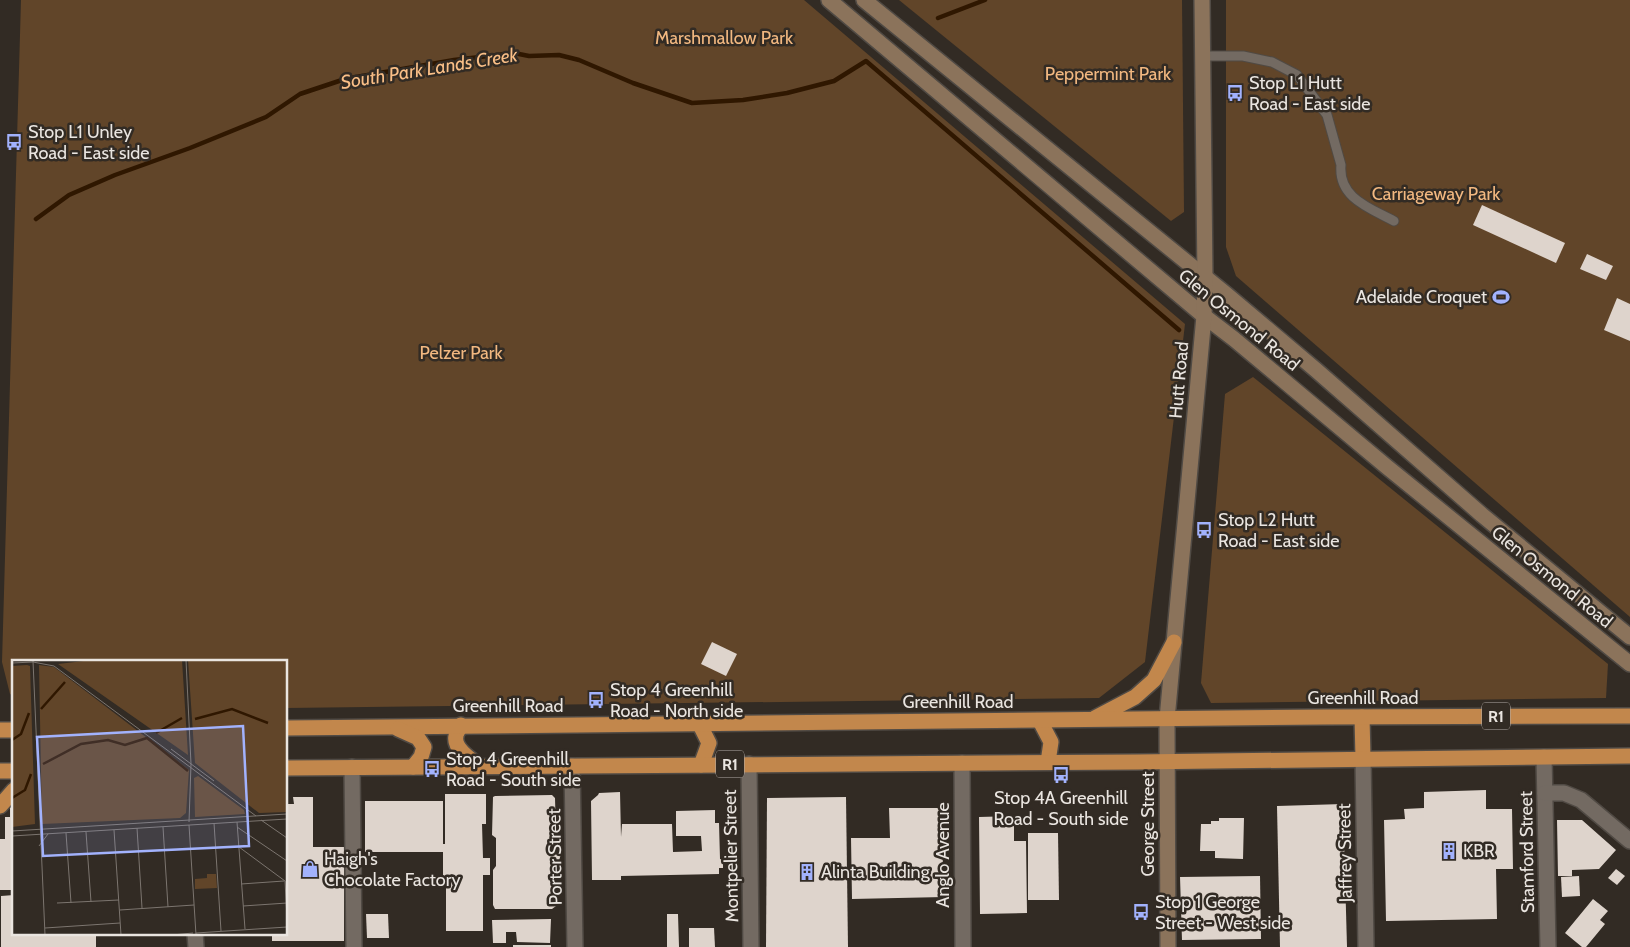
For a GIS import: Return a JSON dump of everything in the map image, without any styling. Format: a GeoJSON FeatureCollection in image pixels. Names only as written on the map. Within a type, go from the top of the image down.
{"type":"FeatureCollection","features":[{"type":"Feature","properties":{"kind":"highway"},"geometry":{"type":"LineString","coordinates":[[1092,720],[1135,697],[1154,680],[1174,642]]}},
{"type":"Feature","properties":{"kind":"highway","name":"Greenhill Road"},"geometry":{"type":"LineString","coordinates":[[288,728],[1630,716]]}},
{"type":"Feature","properties":{"kind":"highway"},"geometry":{"type":"LineString","coordinates":[[1362,717],[1363,758]]}},
{"type":"Feature","properties":{"kind":"highway"},"geometry":{"type":"LineString","coordinates":[[1040,720],[1050,742],[1048,762]]}},
{"type":"Feature","properties":{"kind":"highway"},"geometry":{"type":"LineString","coordinates":[[699,723],[709,744],[701,765]]}},
{"type":"Feature","properties":{"kind":"highway"},"geometry":{"type":"LineString","coordinates":[[461,725],[455,737],[456,743],[462,752],[480,766]]}},
{"type":"Feature","properties":{"kind":"highway"},"geometry":{"type":"LineString","coordinates":[[392,727],[409,734],[422,743],[424,747],[421,757],[413,767]]}},
{"type":"Feature","properties":{"kind":"highway","name":"R1"},"geometry":{"type":"LineString","coordinates":[[288,768],[1630,756]]}},
{"type":"Feature","properties":{"kind":"highway"},"geometry":{"type":"LineString","coordinates":[[0,806],[12,792]]}},
{"type":"Feature","properties":{"kind":"main road","name":"Glen Osmond Road"},"geometry":{"type":"LineString","coordinates":[[829,0],[1204,316],[1630,664]]}},
{"type":"Feature","properties":{"kind":"main road","name":"Glen Osmond Road"},"geometry":{"type":"LineString","coordinates":[[864,0],[1206,278],[1316,370],[1482,515],[1630,637]]}},
{"type":"Feature","properties":{"kind":"main road","name":"Hutt Road"},"geometry":{"type":"LineString","coordinates":[[1167,761],[1167,719],[1206,278],[1202,0]]}},
{"type":"Feature","properties":{"kind":"main road","name":"George Street"},"geometry":{"type":"LineString","coordinates":[[1167,761],[1168,947]]}},
{"type":"Feature","properties":{"kind":"street","name":"Stamford Street"},"geometry":{"type":"LineString","coordinates":[[1544,757],[1548,947]]}},
{"type":"Feature","properties":{"kind":"street","name":"Jaffrey Street"},"geometry":{"type":"LineString","coordinates":[[1363,758],[1366,947]]}},
{"type":"Feature","properties":{"kind":"street","name":"Anglo Avenue"},"geometry":{"type":"LineString","coordinates":[[962,763],[963,947]]}},
{"type":"Feature","properties":{"kind":"street","name":"Montpelier Street"},"geometry":{"type":"LineString","coordinates":[[749,764],[751,947]]}},
{"type":"Feature","properties":{"kind":"street","name":"Porter Street"},"geometry":{"type":"LineString","coordinates":[[572,766],[575,947]]}},
{"type":"Feature","properties":{"kind":"street"},"geometry":{"type":"LineString","coordinates":[[352,767],[354,947]]}},
{"type":"Feature","properties":{"kind":"street"},"geometry":{"type":"LineString","coordinates":[[1545,793],[1564,793],[1581,800],[1630,841]]}},
{"type":"Feature","properties":{"kind":"street"},"geometry":{"type":"LineString","coordinates":[[195,934],[196,947]]}},
{"type":"Feature","properties":{"kind":"lane"},"geometry":{"type":"LineString","coordinates":[[1203,56],[1243,56],[1272,62],[1297,75],[1327,116],[1341,165],[1340,171],[1344,186],[1352,197],[1394,221]]}},
{"type":"Feature","properties":{"kind":"green space","name":"Pelzer Park"},"geometry":{"type":"Polygon","coordinates":[[[21,0],[804,0],[1185,324],[1145,662],[1099,698],[288,708],[288,660],[12,660],[12,695],[10,694],[2,662],[21,0]]]}},
{"type":"Feature","properties":{"kind":"green space","name":"Peppermint Park"},"geometry":{"type":"Polygon","coordinates":[[[899,0],[1182,0],[1184,212],[1171,221],[899,0]]]}},
{"type":"Feature","properties":{"kind":"green space","name":"Carriageway Park"},"geometry":{"type":"Polygon","coordinates":[[[1226,0],[1630,0],[1630,617],[1236,276],[1226,247],[1226,0]]]}},
{"type":"Feature","properties":{"kind":"green space"},"geometry":{"type":"Polygon","coordinates":[[[1253,377],[1608,664],[1606,698],[1211,703],[1201,683],[1225,394],[1253,377]]]}},
{"type":"Feature","properties":{"kind":"building"},"geometry":{"type":"Polygon","coordinates":[[[1482,205],[1565,243],[1556,263],[1473,225],[1482,205]]]}},
{"type":"Feature","properties":{"kind":"building"},"geometry":{"type":"Polygon","coordinates":[[[1587,254],[1613,266],[1606,280],[1580,269],[1587,254]]]}},
{"type":"Feature","properties":{"kind":"building"},"geometry":{"type":"Polygon","coordinates":[[[1617,298],[1630,304],[1630,341],[1604,330],[1617,298]]]}},
{"type":"Feature","properties":{"kind":"building"},"geometry":{"type":"Polygon","coordinates":[[[712,642],[737,654],[726,676],[701,664],[712,642]]]}},
{"type":"Feature","properties":{"kind":"building","name":"KBR"},"geometry":{"type":"Polygon","coordinates":[[[1486,790],[1486,809],[1512,809],[1513,869],[1496,869],[1497,919],[1386,921],[1384,820],[1405,819],[1404,809],[1424,808],[1424,792],[1486,790]]]}},
{"type":"Feature","properties":{"kind":"building"},"geometry":{"type":"Polygon","coordinates":[[[620,792],[621,837],[622,824],[672,824],[673,852],[702,851],[701,836],[676,836],[676,811],[715,810],[715,823],[719,823],[720,859],[723,860],[723,868],[719,868],[719,874],[621,876],[621,880],[592,880],[591,801],[599,793],[620,792]]]}},
{"type":"Feature","properties":{"kind":"building"},"geometry":{"type":"Polygon","coordinates":[[[445,794],[486,794],[486,824],[482,824],[483,858],[490,858],[490,875],[483,875],[483,931],[446,931],[446,882],[443,882],[443,852],[365,852],[365,801],[443,801],[443,844],[445,844],[445,794]]]}},
{"type":"Feature","properties":{"kind":"building"},"geometry":{"type":"Polygon","coordinates":[[[552,795],[555,798],[556,834],[562,851],[556,870],[556,906],[552,909],[495,909],[493,905],[493,870],[496,866],[496,838],[492,835],[493,797],[552,795]]]}},
{"type":"Feature","properties":{"kind":"building"},"geometry":{"type":"Polygon","coordinates":[[[293,797],[313,797],[313,847],[344,847],[344,941],[272,941],[272,934],[288,934],[288,804],[294,804],[293,797]]]}},
{"type":"Feature","properties":{"kind":"building","name":"Alinta Building"},"geometry":{"type":"Polygon","coordinates":[[[846,797],[848,947],[766,947],[767,798],[846,797]]]}},
{"type":"Feature","properties":{"kind":"building"},"geometry":{"type":"Polygon","coordinates":[[[1343,804],[1347,947],[1280,947],[1277,806],[1343,804]]]}},
{"type":"Feature","properties":{"kind":"building"},"geometry":{"type":"Polygon","coordinates":[[[10,807],[12,807],[12,890],[0,890],[0,839],[5,839],[5,817],[10,817],[10,807]]]}},
{"type":"Feature","properties":{"kind":"building"},"geometry":{"type":"Polygon","coordinates":[[[889,808],[941,808],[944,897],[852,899],[851,838],[890,838],[889,808]]]}},
{"type":"Feature","properties":{"kind":"building"},"geometry":{"type":"Polygon","coordinates":[[[1014,816],[1014,841],[1026,841],[1027,913],[980,914],[979,817],[1014,816]]]}},
{"type":"Feature","properties":{"kind":"building"},"geometry":{"type":"Polygon","coordinates":[[[1219,818],[1244,818],[1243,859],[1215,858],[1215,851],[1200,851],[1201,824],[1211,824],[1211,821],[1219,821],[1219,818]]]}},
{"type":"Feature","properties":{"kind":"building"},"geometry":{"type":"Polygon","coordinates":[[[1557,820],[1582,820],[1616,850],[1599,869],[1572,870],[1572,876],[1558,876],[1557,820]]]}},
{"type":"Feature","properties":{"kind":"building"},"geometry":{"type":"Polygon","coordinates":[[[1028,833],[1058,833],[1059,900],[1028,900],[1028,833]]]}},
{"type":"Feature","properties":{"kind":"building"},"geometry":{"type":"Polygon","coordinates":[[[1616,869],[1625,876],[1617,885],[1608,878],[1616,869]]]}},
{"type":"Feature","properties":{"kind":"building"},"geometry":{"type":"Polygon","coordinates":[[[1260,876],[1261,939],[1182,940],[1180,877],[1260,876]]]}},
{"type":"Feature","properties":{"kind":"building"},"geometry":{"type":"Polygon","coordinates":[[[1579,876],[1580,896],[1562,897],[1561,877],[1579,876]]]}},
{"type":"Feature","properties":{"kind":"building"},"geometry":{"type":"Polygon","coordinates":[[[12,895],[12,934],[96,934],[96,947],[1,947],[1,896],[12,895]]]}},
{"type":"Feature","properties":{"kind":"building"},"geometry":{"type":"Polygon","coordinates":[[[1593,899],[1608,911],[1600,920],[1605,924],[1586,947],[1582,947],[1565,933],[1593,899]]]}},
{"type":"Feature","properties":{"kind":"building"},"geometry":{"type":"Polygon","coordinates":[[[366,914],[388,914],[389,938],[367,938],[366,914]]]}},
{"type":"Feature","properties":{"kind":"building"},"geometry":{"type":"Polygon","coordinates":[[[667,914],[678,914],[679,947],[667,947],[667,914]]]}},
{"type":"Feature","properties":{"kind":"building"},"geometry":{"type":"Polygon","coordinates":[[[551,919],[550,943],[517,942],[516,932],[506,932],[506,943],[493,943],[492,920],[551,919]]]}},
{"type":"Feature","properties":{"kind":"building"},"geometry":{"type":"Polygon","coordinates":[[[689,928],[714,928],[715,947],[689,947],[689,928]]]}},
{"type":"Feature","properties":{"kind":"building"},"geometry":{"type":"Polygon","coordinates":[[[513,945],[551,945],[551,947],[513,947],[513,945]]]}},
{"type":"Feature","properties":{"kind":"waterway","name":"South Park Lands Creek"},"geometry":{"type":"LineString","coordinates":[[938,18],[985,0]]}},
{"type":"Feature","properties":{"kind":"waterway","name":"South Park Lands Creek"},"geometry":{"type":"LineString","coordinates":[[36,219],[69,195],[115,175],[190,148],[266,117],[300,94],[345,79],[454,60],[514,53],[529,56],[559,55],[579,60],[633,83],[692,103],[743,100],[787,93],[834,81],[866,61],[1179,330]]}},
{"type":"Feature","properties":{"kind":"place","name":"Stop L1 Hutt Road - East side"},"geometry":{"type":"Point","coordinates":[1235,93]}},
{"type":"Feature","properties":{"kind":"place","name":"Stop L1 Unley Road - East side"},"geometry":{"type":"Point","coordinates":[14,142]}},
{"type":"Feature","properties":{"kind":"place","name":"Adelaide Croquet"},"geometry":{"type":"Point","coordinates":[1501,297]}},
{"type":"Feature","properties":{"kind":"place","name":"Stop L2 Hutt Road - East side"},"geometry":{"type":"Point","coordinates":[1204,530]}},
{"type":"Feature","properties":{"kind":"place","name":"Stop 4 Greenhill Road - North side"},"geometry":{"type":"Point","coordinates":[596,700]}},
{"type":"Feature","properties":{"kind":"place","name":"Stop 4 Greenhill Road - South side"},"geometry":{"type":"Point","coordinates":[432,769]}},
{"type":"Feature","properties":{"kind":"place","name":"Stop 4A Greenhill Road - South side"},"geometry":{"type":"Point","coordinates":[1061,775]}},
{"type":"Feature","properties":{"kind":"place","name":"KBR"},"geometry":{"type":"Point","coordinates":[1449,851]}},
{"type":"Feature","properties":{"kind":"place","name":"Haigh's Chocolate Factory"},"geometry":{"type":"Point","coordinates":[310,869]}},
{"type":"Feature","properties":{"kind":"place","name":"Alinta Building"},"geometry":{"type":"Point","coordinates":[807,872]}},
{"type":"Feature","properties":{"kind":"place","name":"Stop 1 George Street - West side"},"geometry":{"type":"Point","coordinates":[1141,912]}},
{"type":"Feature","properties":{"kind":"park label","name":"Marshmallow Park"},"geometry":{"type":"Point","coordinates":[724,38]}}]}
